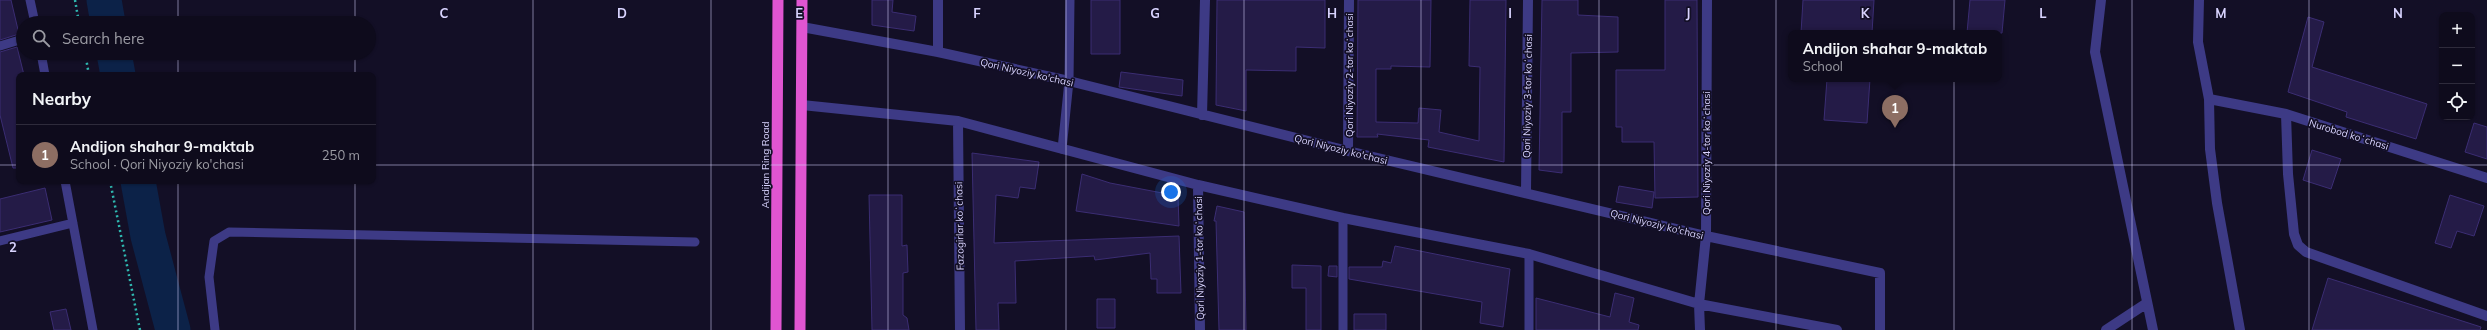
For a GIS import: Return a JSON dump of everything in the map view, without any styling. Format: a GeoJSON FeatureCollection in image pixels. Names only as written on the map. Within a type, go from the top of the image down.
{"type":"FeatureCollection","features":[{"type":"Feature","properties":{"kind":"highway","name":"Andijan Ring Road"},"geometry":{"type":"LineString","coordinates":[[776,330],[778,0]]}},
{"type":"Feature","properties":{"kind":"highway"},"geometry":{"type":"LineString","coordinates":[[800,330],[802,0]]}},
{"type":"Feature","properties":{"kind":"street"},"geometry":{"type":"LineString","coordinates":[[938,0],[938,52]]}},
{"type":"Feature","properties":{"kind":"street"},"geometry":{"type":"LineString","coordinates":[[1202,115],[1205,0]]}},
{"type":"Feature","properties":{"kind":"street","name":"Qori Niyoziy 2-tor koʻchasi"},"geometry":{"type":"LineString","coordinates":[[1348,151],[1349,0]]}},
{"type":"Feature","properties":{"kind":"street","name":"Qori Niyoziy 3-tor koʻchasi"},"geometry":{"type":"LineString","coordinates":[[1526,192],[1528,0]]}},
{"type":"Feature","properties":{"kind":"street","name":"Qori Niyoziy 4-tor koʻchasi"},"geometry":{"type":"LineString","coordinates":[[1700,330],[1699,304],[1706,236],[1707,0]]}},
{"type":"Feature","properties":{"kind":"street"},"geometry":{"type":"LineString","coordinates":[[2101,0],[2095,52],[2153,330]]}},
{"type":"Feature","properties":{"kind":"street"},"geometry":{"type":"LineString","coordinates":[[2199,0],[2198,42],[2209,99],[2210,149],[2217,203],[2240,330]]}},
{"type":"Feature","properties":{"kind":"street","name":"Qori Niyoziy ko'chasi"},"geometry":{"type":"LineString","coordinates":[[802,27],[938,52],[1069,81],[1348,151],[1526,192],[1706,236],[1880,273],[1880,330]]}},
{"type":"Feature","properties":{"kind":"street","name":"Nurobod koʻchasi"},"geometry":{"type":"LineString","coordinates":[[2209,99],[2286,114],[2487,178]]}},
{"type":"Feature","properties":{"kind":"street"},"geometry":{"type":"LineString","coordinates":[[802,105],[958,122],[1198,186],[1343,218],[1529,254],[1699,304],[1837,330]]}},
{"type":"Feature","properties":{"kind":"street"},"geometry":{"type":"LineString","coordinates":[[2286,114],[2288,182],[2294,234],[2298,246],[2306,252],[2487,316]]}},
{"type":"Feature","properties":{"kind":"street","name":"Fazogirlar koʻchasi"},"geometry":{"type":"LineString","coordinates":[[958,122],[960,330]]}},
{"type":"Feature","properties":{"kind":"street","name":"Qori Niyoziy 1-tor koʻchasi"},"geometry":{"type":"LineString","coordinates":[[1198,186],[1200,330]]}},
{"type":"Feature","properties":{"kind":"street"},"geometry":{"type":"LineString","coordinates":[[2106,330],[2148,303]]}},
{"type":"Feature","properties":{"kind":"lane"},"geometry":{"type":"LineString","coordinates":[[30,0],[33,16]]}},
{"type":"Feature","properties":{"kind":"lane"},"geometry":{"type":"LineString","coordinates":[[1062,149],[1069,81],[1070,0]]}},
{"type":"Feature","properties":{"kind":"lane"},"geometry":{"type":"LineString","coordinates":[[0,46],[16,42]]}},
{"type":"Feature","properties":{"kind":"lane"},"geometry":{"type":"LineString","coordinates":[[42,60],[44,72]]}},
{"type":"Feature","properties":{"kind":"lane"},"geometry":{"type":"LineString","coordinates":[[66,184],[93,330]]}},
{"type":"Feature","properties":{"kind":"lane"},"geometry":{"type":"LineString","coordinates":[[1343,218],[1343,330]]}},
{"type":"Feature","properties":{"kind":"lane"},"geometry":{"type":"LineString","coordinates":[[0,241],[73,223]]}},
{"type":"Feature","properties":{"kind":"lane"},"geometry":{"type":"LineString","coordinates":[[215,330],[210,270],[214,241],[229,232],[695,242]]}},
{"type":"Feature","properties":{"kind":"lane"},"geometry":{"type":"LineString","coordinates":[[1529,254],[1529,330]]}},
{"type":"Feature","properties":{"kind":"path"},"geometry":{"type":"LineString","coordinates":[[75,0],[78,16]]}},
{"type":"Feature","properties":{"kind":"path"},"geometry":{"type":"LineString","coordinates":[[86,60],[88,72]]}},
{"type":"Feature","properties":{"kind":"path"},"geometry":{"type":"LineString","coordinates":[[111,184],[140,330]]}},
{"type":"Feature","properties":{"kind":"building"},"geometry":{"type":"Polygon","coordinates":[[[0,0],[11,0],[16,21],[16,35],[0,40],[0,0]]]}},
{"type":"Feature","properties":{"kind":"building"},"geometry":{"type":"Polygon","coordinates":[[[872,0],[893,0],[892,12],[916,16],[914,31],[872,25],[872,0]]]}},
{"type":"Feature","properties":{"kind":"building"},"geometry":{"type":"Polygon","coordinates":[[[1091,0],[1120,0],[1120,54],[1091,54],[1091,0]]]}},
{"type":"Feature","properties":{"kind":"building"},"geometry":{"type":"Polygon","coordinates":[[[1217,0],[1325,0],[1325,48],[1296,47],[1296,71],[1246,70],[1246,111],[1216,105],[1217,0]]]}},
{"type":"Feature","properties":{"kind":"building"},"geometry":{"type":"Polygon","coordinates":[[[1358,0],[1431,0],[1430,67],[1391,66],[1391,69],[1376,69],[1376,122],[1418,123],[1419,108],[1441,110],[1439,132],[1479,141],[1480,67],[1469,66],[1470,0],[1506,0],[1504,162],[1428,147],[1429,140],[1377,134],[1378,137],[1357,137],[1358,0]]]}},
{"type":"Feature","properties":{"kind":"building"},"geometry":{"type":"Polygon","coordinates":[[[1542,0],[1578,0],[1578,15],[1618,17],[1618,52],[1571,53],[1571,112],[1562,112],[1562,173],[1539,170],[1542,0]]]}},
{"type":"Feature","properties":{"kind":"building"},"geometry":{"type":"Polygon","coordinates":[[[1665,0],[1697,0],[1698,197],[1655,198],[1654,142],[1622,142],[1622,127],[1616,127],[1616,70],[1665,70],[1665,0]]]}},
{"type":"Feature","properties":{"kind":"building"},"geometry":{"type":"Polygon","coordinates":[[[1803,0],[1874,0],[1872,30],[1801,30],[1803,0]]]}},
{"type":"Feature","properties":{"kind":"building"},"geometry":{"type":"Polygon","coordinates":[[[1970,0],[2005,0],[2002,33],[2002,30],[1967,30],[1970,0]]]}},
{"type":"Feature","properties":{"kind":"building"},"geometry":{"type":"Polygon","coordinates":[[[2308,17],[2324,22],[2312,67],[2427,104],[2416,139],[2346,117],[2347,112],[2288,92],[2308,17]]]}},
{"type":"Feature","properties":{"kind":"building"},"geometry":{"type":"Polygon","coordinates":[[[16,47],[16,60],[20,60],[23,72],[16,72],[16,168],[13,168],[0,115],[0,52],[16,47]]]}},
{"type":"Feature","properties":{"kind":"building"},"geometry":{"type":"Polygon","coordinates":[[[1121,72],[1183,80],[1182,96],[1119,87],[1121,72]]]}},
{"type":"Feature","properties":{"kind":"building"},"geometry":{"type":"Polygon","coordinates":[[[1827,82],[1870,82],[1867,123],[1824,120],[1827,82]]]}},
{"type":"Feature","properties":{"kind":"building"},"geometry":{"type":"Polygon","coordinates":[[[2474,123],[2487,127],[2487,159],[2465,152],[2474,123]]]}},
{"type":"Feature","properties":{"kind":"building"},"geometry":{"type":"Polygon","coordinates":[[[2312,150],[2341,159],[2331,189],[2303,180],[2312,150]]]}},
{"type":"Feature","properties":{"kind":"building"},"geometry":{"type":"Polygon","coordinates":[[[972,153],[1039,162],[1035,189],[1020,187],[1018,198],[996,195],[994,243],[1179,236],[1181,293],[1157,293],[1157,279],[1151,279],[1150,253],[1095,260],[1094,256],[1015,261],[1016,303],[998,303],[999,330],[976,330],[972,153]]]}},
{"type":"Feature","properties":{"kind":"building"},"geometry":{"type":"Polygon","coordinates":[[[1082,174],[1110,183],[1178,196],[1179,226],[1076,211],[1082,174]]]}},
{"type":"Feature","properties":{"kind":"building"},"geometry":{"type":"Polygon","coordinates":[[[1619,186],[1654,192],[1652,208],[1616,202],[1619,186]]]}},
{"type":"Feature","properties":{"kind":"building"},"geometry":{"type":"Polygon","coordinates":[[[45,188],[52,220],[0,232],[0,199],[45,188]]]}},
{"type":"Feature","properties":{"kind":"building"},"geometry":{"type":"Polygon","coordinates":[[[869,195],[902,195],[902,246],[907,245],[908,272],[903,273],[903,315],[907,318],[909,330],[872,330],[869,195]]]}},
{"type":"Feature","properties":{"kind":"building"},"geometry":{"type":"Polygon","coordinates":[[[2450,195],[2484,206],[2474,236],[2457,231],[2451,248],[2435,243],[2450,195]]]}},
{"type":"Feature","properties":{"kind":"building"},"geometry":{"type":"Polygon","coordinates":[[[1217,206],[1244,212],[1246,330],[1219,330],[1216,221],[1214,221],[1217,206]]]}},
{"type":"Feature","properties":{"kind":"building"},"geometry":{"type":"Polygon","coordinates":[[[1395,246],[1510,269],[1503,327],[1480,323],[1482,302],[1349,279],[1349,267],[1382,267],[1383,261],[1391,263],[1395,246]]]}},
{"type":"Feature","properties":{"kind":"building"},"geometry":{"type":"Polygon","coordinates":[[[1292,265],[1321,266],[1321,330],[1306,330],[1306,288],[1292,288],[1292,265]]]}},
{"type":"Feature","properties":{"kind":"building"},"geometry":{"type":"Polygon","coordinates":[[[1329,266],[1337,266],[1337,277],[1328,276],[1329,266]]]}},
{"type":"Feature","properties":{"kind":"building"},"geometry":{"type":"Polygon","coordinates":[[[2328,278],[2481,327],[2480,330],[2312,330],[2328,278]]]}},
{"type":"Feature","properties":{"kind":"building"},"geometry":{"type":"Polygon","coordinates":[[[1615,293],[1634,298],[1629,322],[1639,325],[1638,330],[1536,330],[1536,298],[1610,317],[1615,293]]]}},
{"type":"Feature","properties":{"kind":"building"},"geometry":{"type":"Polygon","coordinates":[[[1097,299],[1115,299],[1115,328],[1097,328],[1097,299]]]}},
{"type":"Feature","properties":{"kind":"building"},"geometry":{"type":"Polygon","coordinates":[[[66,309],[71,330],[54,330],[50,312],[66,309]]]}},
{"type":"Feature","properties":{"kind":"building"},"geometry":{"type":"Polygon","coordinates":[[[1354,314],[1386,314],[1386,330],[1354,330],[1354,314]]]}},
{"type":"Feature","properties":{"kind":"waterway"},"geometry":{"type":"LineString","coordinates":[[104,0],[107,16]]}},
{"type":"Feature","properties":{"kind":"waterway"},"geometry":{"type":"LineString","coordinates":[[115,60],[117,72]]}},
{"type":"Feature","properties":{"kind":"waterway"},"geometry":{"type":"LineString","coordinates":[[139,184],[148,236],[173,330]]}},
{"type":"Feature","properties":{"kind":"place","name":"Andijon shahar 9-maktab"},"geometry":{"type":"Point","coordinates":[1895,128]}}]}
